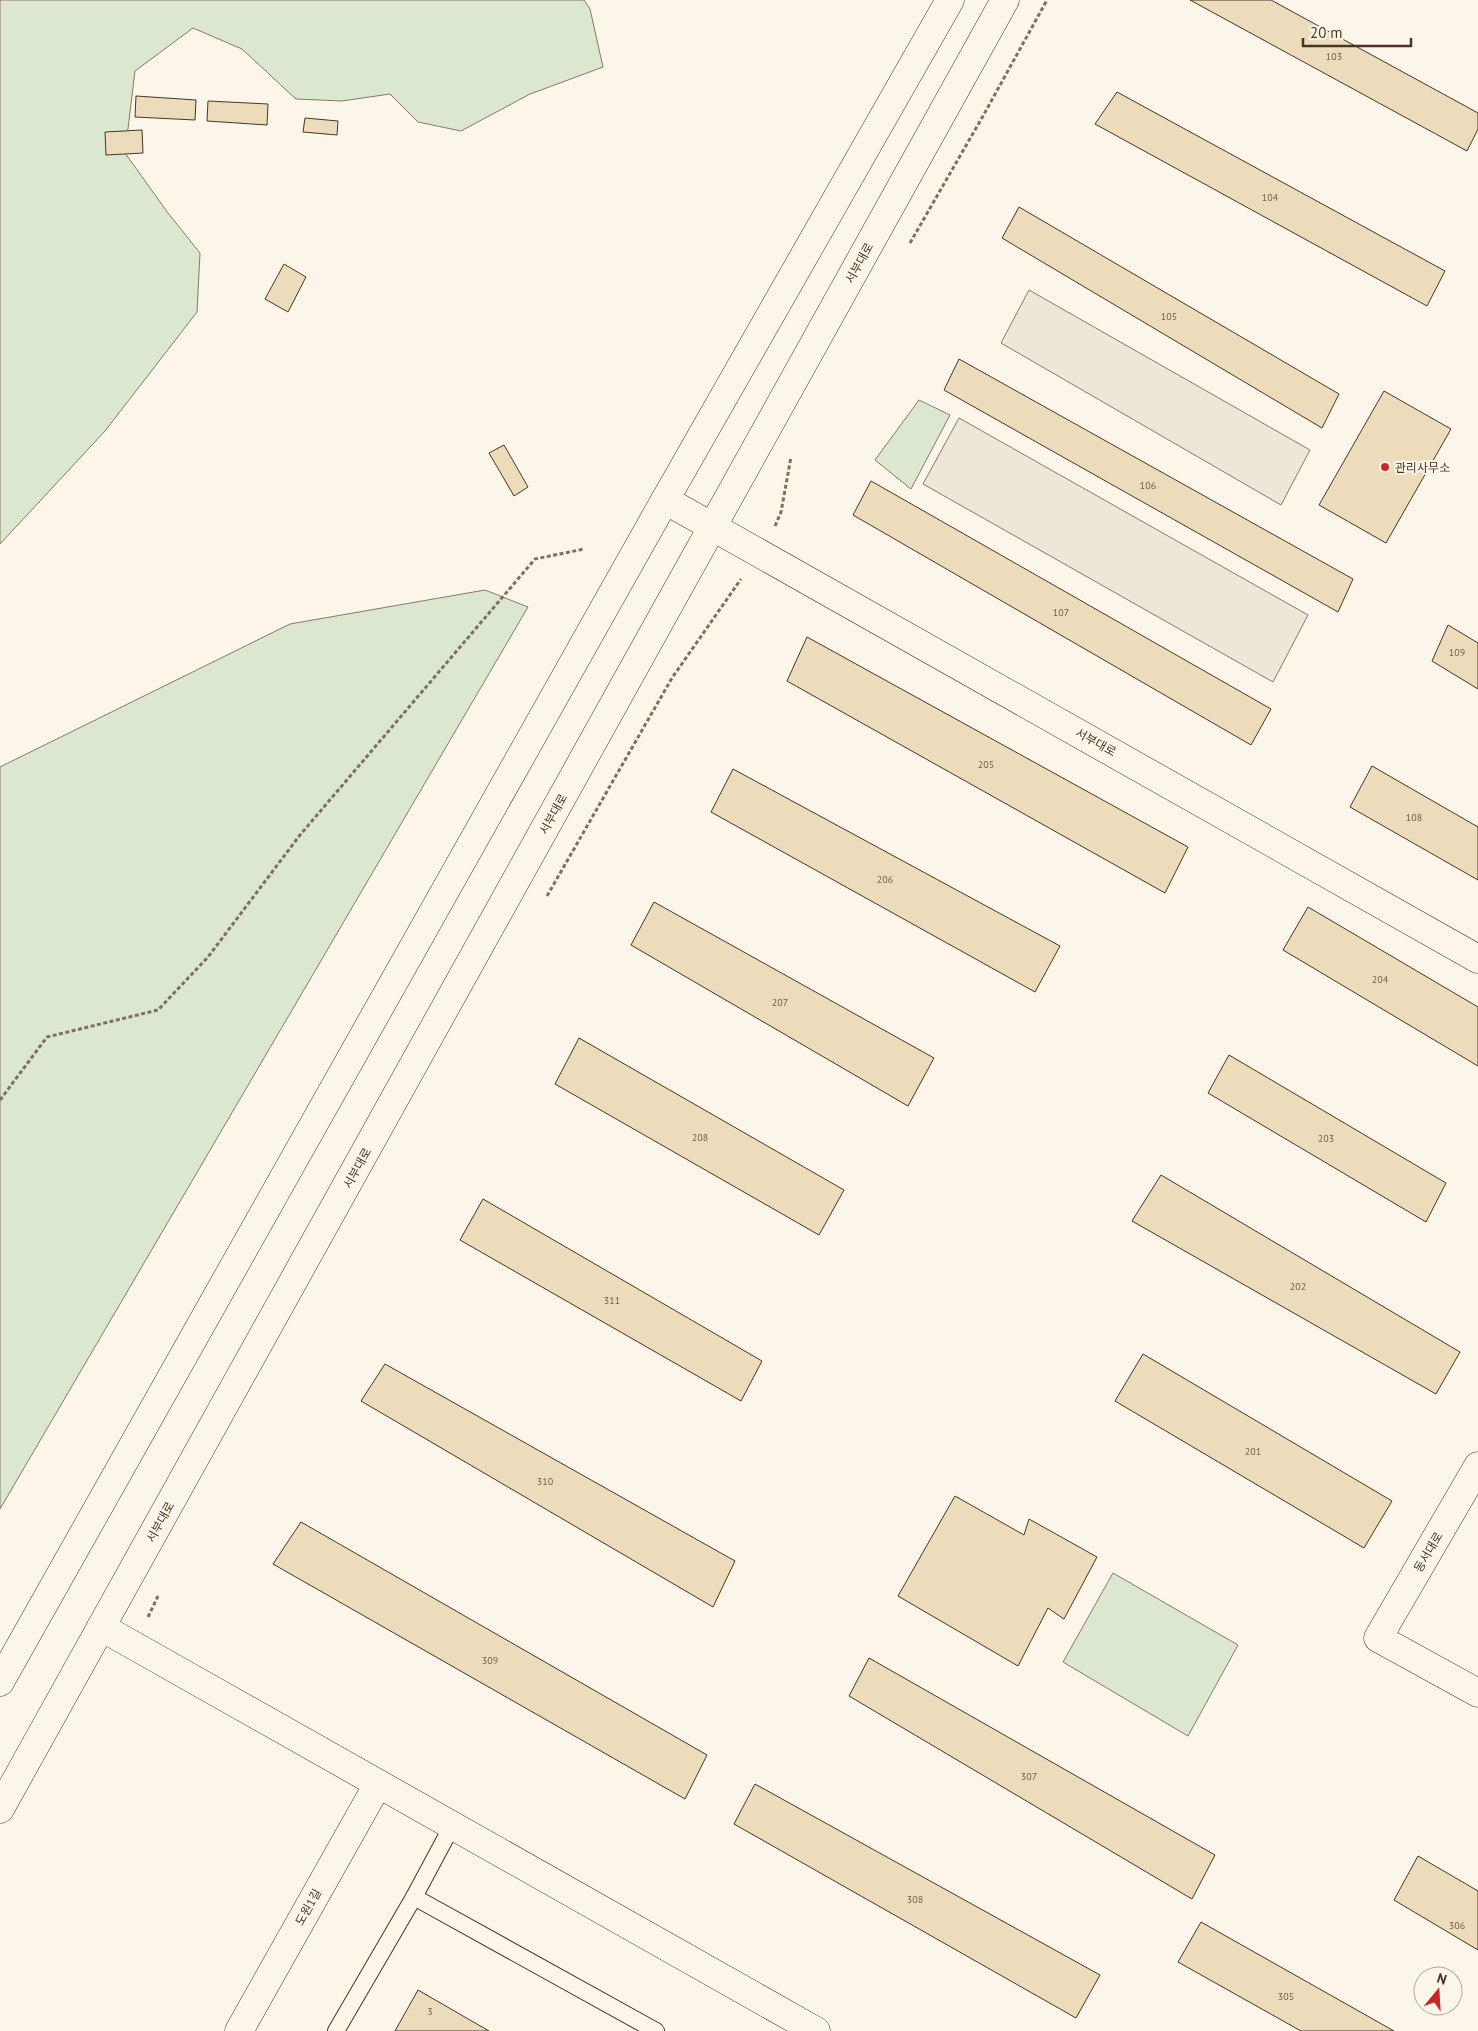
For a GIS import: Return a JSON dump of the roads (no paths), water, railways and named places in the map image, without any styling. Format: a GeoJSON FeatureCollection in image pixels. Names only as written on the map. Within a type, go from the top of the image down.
{"type":"FeatureCollection","features":[{"type":"Feature","properties":{"kind":"main road"},"geometry":{"type":"LineString","coordinates":[[0,1682],[665,500],[950,0]]}},
{"type":"Feature","properties":{"kind":"main road","name":"서부대로"},"geometry":{"type":"LineString","coordinates":[[0,1809],[1005,0]]}},
{"type":"Feature","properties":{"kind":"main road","name":"서부대로"},"geometry":{"type":"LineString","coordinates":[[665,500],[1478,959]]}},
{"type":"Feature","properties":{"kind":"main road","name":"동서대로"},"geometry":{"type":"LineString","coordinates":[[1478,1466],[1378,1638],[1478,1693]]}},
{"type":"Feature","properties":{"kind":"main road"},"geometry":{"type":"LineString","coordinates":[[101,1627],[816,2031]]}},
{"type":"Feature","properties":{"kind":"main road","name":"도원1길"},"geometry":{"type":"LineString","coordinates":[[239,2031],[378,1784]]}},
{"type":"Feature","properties":{"kind":"lane"},"geometry":{"type":"LineString","coordinates":[[336,2031],[414,1897],[452,1826]]}},
{"type":"Feature","properties":{"kind":"lane"},"geometry":{"type":"LineString","coordinates":[[414,1897],[656,2031]]}},
{"type":"Feature","properties":{"kind":"place","name":"관리사무소"},"geometry":{"type":"Point","coordinates":[1385,467]}}]}
